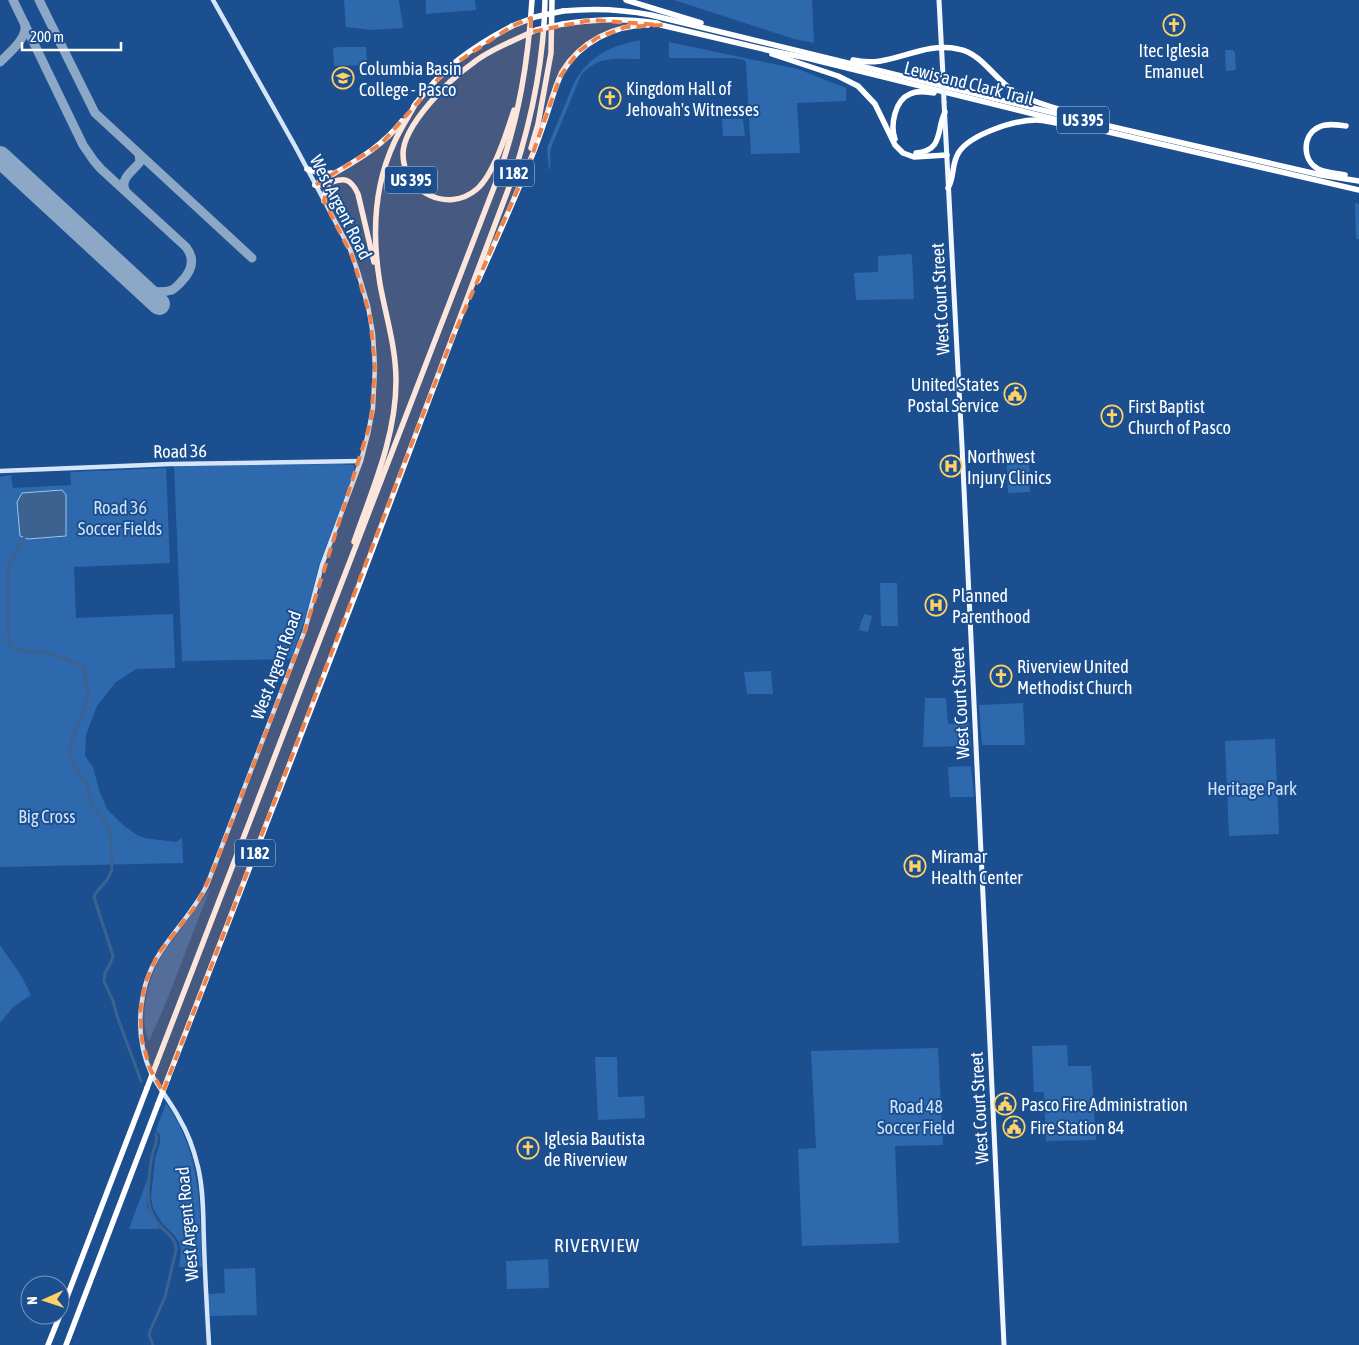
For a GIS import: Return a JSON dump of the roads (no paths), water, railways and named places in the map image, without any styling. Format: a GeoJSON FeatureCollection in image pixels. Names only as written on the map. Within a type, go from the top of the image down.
{"type":"FeatureCollection","features":[{"type":"Feature","properties":{"kind":"highway","name":"I 182"},"geometry":{"type":"LineString","coordinates":[[70,1289],[498,176],[512,132],[522,87],[528,50],[532,0]]}},
{"type":"Feature","properties":{"kind":"highway","name":"I 182"},"geometry":{"type":"LineString","coordinates":[[66,1345],[359,586],[514,174],[525,138],[537,74],[545,0]]}},
{"type":"Feature","properties":{"kind":"highway"},"geometry":{"type":"LineString","coordinates":[[524,177],[538,124],[551,53],[552,0]]}},
{"type":"Feature","properties":{"kind":"highway","name":"US 395"},"geometry":{"type":"LineString","coordinates":[[626,0],[746,37]]}},
{"type":"Feature","properties":{"kind":"highway"},"geometry":{"type":"LineString","coordinates":[[316,185],[381,144],[438,77],[456,61],[484,41],[512,26],[535,17],[563,11],[594,9],[628,11],[746,37]]}},
{"type":"Feature","properties":{"kind":"highway","name":"US 395"},"geometry":{"type":"LineString","coordinates":[[522,87],[489,174],[476,190],[460,198],[446,200],[431,197],[418,189],[409,179],[404,167],[403,154],[405,140],[411,129],[436,97],[473,62],[536,30],[563,24],[618,19],[661,25]]}},
{"type":"Feature","properties":{"kind":"highway"},"geometry":{"type":"LineString","coordinates":[[452,339],[524,177],[563,71],[574,57],[592,41],[614,30],[641,25],[661,25]]}},
{"type":"Feature","properties":{"kind":"highway","name":"Lewis and Clark Trail"},"geometry":{"type":"LineString","coordinates":[[661,25],[808,58],[1074,124],[1359,190]]}},
{"type":"Feature","properties":{"kind":"highway","name":"Lewis and Clark Trail"},"geometry":{"type":"LineString","coordinates":[[746,37],[1087,121],[1321,175],[1359,179]]}},
{"type":"Feature","properties":{"kind":"highway"},"geometry":{"type":"LineString","coordinates":[[809,54],[817,52],[858,61],[873,62],[892,59],[924,49],[956,48],[969,52],[1016,92],[1080,116],[1087,121]]}},
{"type":"Feature","properties":{"kind":"highway"},"geometry":{"type":"LineString","coordinates":[[767,50],[771,54],[838,76],[858,86],[874,104],[895,145],[903,153],[914,157],[947,155]]}},
{"type":"Feature","properties":{"kind":"highway"},"geometry":{"type":"LineString","coordinates":[[941,92],[935,94],[916,92],[902,100],[898,107],[893,135],[903,149],[919,153],[928,150],[937,141],[940,133],[940,120],[945,112]]}},
{"type":"Feature","properties":{"kind":"highway"},"geometry":{"type":"LineString","coordinates":[[329,617],[329,608],[383,459],[394,415],[395,359],[380,285],[375,245],[375,222],[377,199],[385,165],[393,144],[416,103]]}},
{"type":"Feature","properties":{"kind":"highway"},"geometry":{"type":"LineString","coordinates":[[948,188],[952,181],[958,153],[975,138],[1008,124],[1022,121],[1036,120],[1074,124]]}},
{"type":"Feature","properties":{"kind":"highway"},"geometry":{"type":"LineString","coordinates":[[1346,126],[1327,125],[1315,129],[1307,140],[1306,153],[1310,162],[1317,169],[1359,179]]}},
{"type":"Feature","properties":{"kind":"highway"},"geometry":{"type":"LineString","coordinates":[[307,169],[320,174],[334,173]]}},
{"type":"Feature","properties":{"kind":"highway"},"geometry":{"type":"LineString","coordinates":[[316,185],[323,186],[336,180],[345,180],[355,188],[380,285]]}},
{"type":"Feature","properties":{"kind":"highway"},"geometry":{"type":"LineString","coordinates":[[324,201],[329,183]]}},
{"type":"Feature","properties":{"kind":"highway","name":"I 182"},"geometry":{"type":"LineString","coordinates":[[48,1345],[56,1325]]}},
{"type":"Feature","properties":{"kind":"main road","name":"West Argent Road"},"geometry":{"type":"LineString","coordinates":[[209,1345],[202,1196],[198,1169],[193,1148],[182,1123],[156,1082],[147,1060],[140,1025],[142,995],[158,954],[192,910],[207,885],[305,630],[324,560],[361,461],[368,434],[374,394],[375,361],[373,334],[366,296],[356,264],[316,185],[214,0]]}},
{"type":"Feature","properties":{"kind":"main road","name":"West Court Street"},"geometry":{"type":"LineString","coordinates":[[939,0],[1004,1345]]}},
{"type":"Feature","properties":{"kind":"main road","name":"Road 36"},"geometry":{"type":"LineString","coordinates":[[0,471],[171,464],[361,461]]}},
{"type":"Feature","properties":{"kind":"waterway"},"geometry":{"type":"LineString","coordinates":[[24,538],[8,569],[10,647],[27,652],[47,653],[61,657],[84,668],[88,691],[86,705],[71,741],[70,754],[87,785],[94,808],[108,826],[111,839],[112,870],[94,897],[113,956],[105,973],[104,981],[113,1001],[141,1081]]}},
{"type":"Feature","properties":{"kind":"waterway"},"geometry":{"type":"LineString","coordinates":[[153,1345],[149,1335],[165,1297],[176,1250],[173,1240],[160,1226],[149,1204],[150,1170],[156,1134]]}},
{"type":"Feature","properties":{"kind":"place","name":"Itec Iglesia Emanuel"},"geometry":{"type":"Point","coordinates":[1174,25]}},
{"type":"Feature","properties":{"kind":"place","name":"Columbia Basin College - Pasco"},"geometry":{"type":"Point","coordinates":[343,78]}},
{"type":"Feature","properties":{"kind":"place","name":"Kingdom Hall of Jehovah's Witnesses"},"geometry":{"type":"Point","coordinates":[610,98]}},
{"type":"Feature","properties":{"kind":"place","name":"United States Postal Service"},"geometry":{"type":"Point","coordinates":[1015,394]}},
{"type":"Feature","properties":{"kind":"place","name":"First Baptist Church of Pasco"},"geometry":{"type":"Point","coordinates":[1112,416]}},
{"type":"Feature","properties":{"kind":"place","name":"Northwest Injury Clinics"},"geometry":{"type":"Point","coordinates":[951,466]}},
{"type":"Feature","properties":{"kind":"place","name":"Planned Parenthood"},"geometry":{"type":"Point","coordinates":[936,605]}},
{"type":"Feature","properties":{"kind":"place","name":"Riverview United Methodist Church"},"geometry":{"type":"Point","coordinates":[1001,676]}},
{"type":"Feature","properties":{"kind":"place","name":"Miramar Health Center"},"geometry":{"type":"Point","coordinates":[915,866]}},
{"type":"Feature","properties":{"kind":"place","name":"Pasco Fire Administration"},"geometry":{"type":"Point","coordinates":[1005,1104]}},
{"type":"Feature","properties":{"kind":"place","name":"Fire Station 84"},"geometry":{"type":"Point","coordinates":[1014,1127]}},
{"type":"Feature","properties":{"kind":"place","name":"Iglesia Bautista de Riverview"},"geometry":{"type":"Point","coordinates":[528,1148]}},
{"type":"Feature","properties":{"kind":"district","name":"RIVERVIEW"},"geometry":{"type":"Point","coordinates":[597,1245]}},
{"type":"Feature","properties":{"kind":"park label","name":"Road 36 Soccer Fields"},"geometry":{"type":"Point","coordinates":[120,517]}},
{"type":"Feature","properties":{"kind":"park label","name":"Heritage Park"},"geometry":{"type":"Point","coordinates":[1252,788]}},
{"type":"Feature","properties":{"kind":"park label","name":"Big Cross"},"geometry":{"type":"Point","coordinates":[47,816]}},
{"type":"Feature","properties":{"kind":"park label","name":"Road 48 Soccer Field"},"geometry":{"type":"Point","coordinates":[916,1116]}}]}
